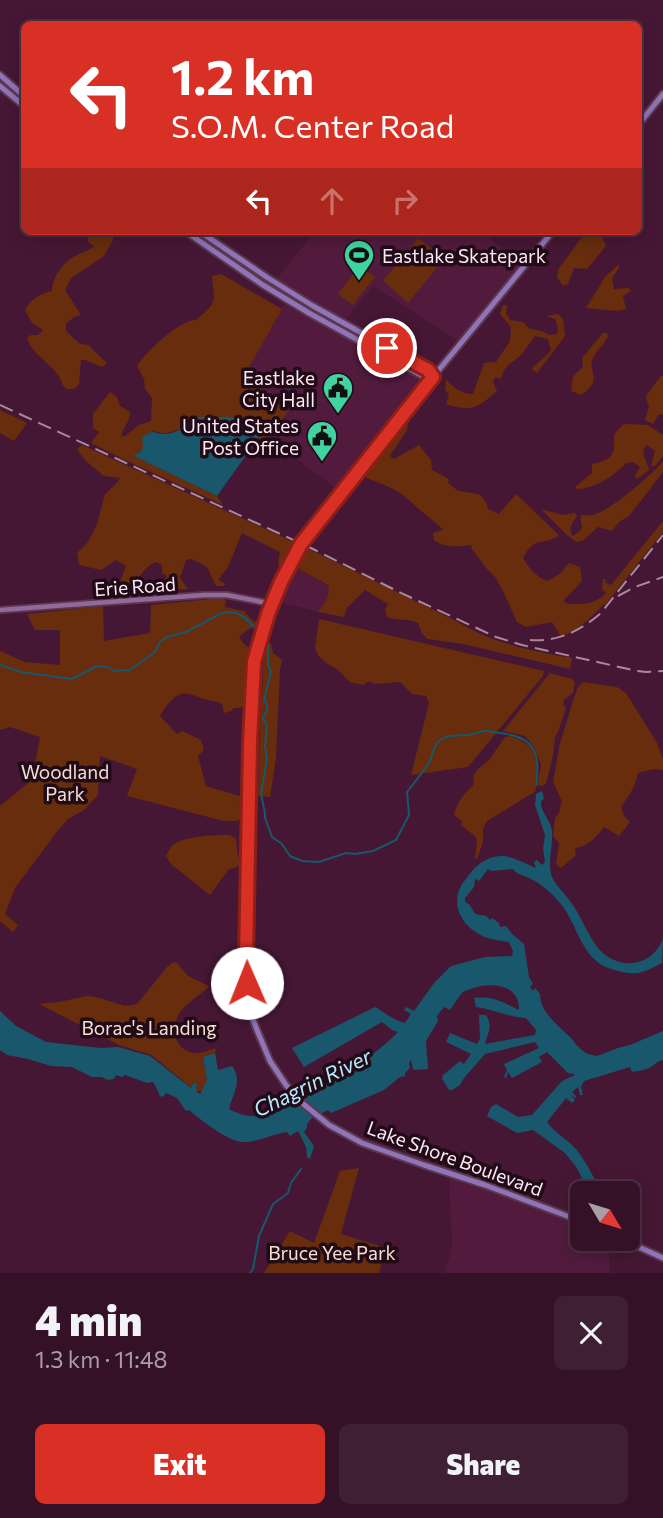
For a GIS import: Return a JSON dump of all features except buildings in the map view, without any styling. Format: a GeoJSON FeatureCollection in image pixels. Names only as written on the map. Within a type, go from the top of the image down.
{"type":"FeatureCollection","features":[{"type":"Feature","properties":{"kind":"main road"},"geometry":{"type":"LineString","coordinates":[[0,75],[21,93]]}},
{"type":"Feature","properties":{"kind":"main road"},"geometry":{"type":"LineString","coordinates":[[0,86],[21,104]]}},
{"type":"Feature","properties":{"kind":"main road"},"geometry":{"type":"LineString","coordinates":[[642,120],[663,94]]}},
{"type":"Feature","properties":{"kind":"main road"},"geometry":{"type":"LineString","coordinates":[[191,235],[318,319],[423,376],[433,377]]}},
{"type":"Feature","properties":{"kind":"main road"},"geometry":{"type":"LineString","coordinates":[[205,235],[268,278],[428,370],[433,377]]}},
{"type":"Feature","properties":{"kind":"main road","name":"Lake Shore Boulevard"},"geometry":{"type":"LineString","coordinates":[[550,235],[301,544],[284,575],[254,662],[246,961],[249,1009],[270,1061],[286,1085],[329,1125],[362,1143],[570,1217]]}},
{"type":"Feature","properties":{"kind":"main road"},"geometry":{"type":"LineString","coordinates":[[640,1248],[663,1258]]}},
{"type":"Feature","properties":{"kind":"street","name":"Erie Road"},"geometry":{"type":"LineString","coordinates":[[0,610],[204,595],[228,595],[272,604]]}},
{"type":"Feature","properties":{"kind":"shaded area"},"geometry":{"type":"Polygon","coordinates":[[[312,235],[486,235],[523,266],[460,342],[373,286],[344,321],[276,280],[312,235]]]}},
{"type":"Feature","properties":{"kind":"shaded area"},"geometry":{"type":"Polygon","coordinates":[[[285,303],[428,380],[340,491],[268,438],[288,412],[253,381],[248,369],[285,303]]]}},
{"type":"Feature","properties":{"kind":"shaded area"},"geometry":{"type":"Polygon","coordinates":[[[295,567],[328,586],[325,602],[318,612],[281,602],[295,567]]]}},
{"type":"Feature","properties":{"kind":"shaded area"},"geometry":{"type":"Polygon","coordinates":[[[449,1178],[570,1222],[570,1251],[609,1251],[610,1273],[445,1273],[452,1247],[449,1178]]]}},
{"type":"Feature","properties":{"kind":"green space"},"geometry":{"type":"Polygon","coordinates":[[[88,235],[114,235],[104,256],[71,278],[65,290],[81,315],[66,324],[66,331],[80,344],[88,345],[107,363],[102,367],[81,360],[79,384],[74,389],[67,389],[56,372],[30,345],[27,338],[38,335],[43,330],[32,323],[25,310],[36,297],[52,291],[56,276],[65,263],[94,246],[88,242],[88,235]]]}},
{"type":"Feature","properties":{"kind":"green space"},"geometry":{"type":"Polygon","coordinates":[[[583,235],[606,235],[603,239],[606,246],[587,269],[574,268],[568,284],[563,286],[557,277],[558,270],[583,235]]]}},
{"type":"Feature","properties":{"kind":"green space"},"geometry":{"type":"Polygon","coordinates":[[[418,238],[444,259],[408,303],[383,281],[418,238]]]}},
{"type":"Feature","properties":{"kind":"green space"},"geometry":{"type":"Polygon","coordinates":[[[619,264],[612,278],[614,289],[629,288],[631,291],[623,296],[626,309],[616,311],[586,308],[605,277],[619,264]]]}},
{"type":"Feature","properties":{"kind":"green space","name":"Eastlake Skatepark"},"geometry":{"type":"Polygon","coordinates":[[[365,270],[375,277],[353,305],[338,294],[354,273],[359,277],[365,270]]]}},
{"type":"Feature","properties":{"kind":"green space"},"geometry":{"type":"Polygon","coordinates":[[[221,274],[282,309],[248,369],[253,381],[288,412],[268,438],[268,442],[258,438],[268,423],[198,417],[181,429],[165,434],[153,431],[141,452],[134,456],[217,496],[223,505],[91,443],[99,432],[93,428],[93,414],[110,392],[117,397],[120,406],[130,412],[121,436],[151,421],[152,398],[145,389],[144,379],[137,366],[164,338],[181,325],[196,320],[212,305],[212,276],[221,274]]]}},
{"type":"Feature","properties":{"kind":"green space"},"geometry":{"type":"Polygon","coordinates":[[[503,305],[507,307],[506,313],[510,320],[523,322],[530,329],[549,335],[557,334],[558,328],[555,319],[546,316],[558,314],[563,319],[565,336],[537,373],[532,369],[551,350],[548,339],[535,336],[521,355],[505,369],[501,379],[495,377],[493,382],[497,391],[484,401],[469,408],[446,404],[449,394],[445,390],[446,380],[458,390],[473,394],[484,363],[496,362],[510,341],[511,327],[500,314],[503,305]]]}},
{"type":"Feature","properties":{"kind":"green space"},"geometry":{"type":"Polygon","coordinates":[[[603,333],[607,333],[608,337],[592,362],[592,384],[581,395],[571,391],[573,376],[583,367],[582,358],[603,333]]]}},
{"type":"Feature","properties":{"kind":"green space"},"geometry":{"type":"Polygon","coordinates":[[[661,376],[663,415],[659,414],[653,424],[645,420],[649,407],[646,398],[661,376]]]}},
{"type":"Feature","properties":{"kind":"green space"},"geometry":{"type":"Polygon","coordinates":[[[0,410],[27,423],[14,441],[0,433],[0,410]]]}},
{"type":"Feature","properties":{"kind":"green space"},"geometry":{"type":"Polygon","coordinates":[[[405,421],[408,423],[407,430],[390,456],[394,459],[419,445],[431,460],[432,470],[449,479],[448,483],[458,491],[479,494],[488,509],[499,514],[516,494],[559,535],[536,543],[523,558],[540,578],[548,581],[561,573],[569,563],[580,567],[582,581],[564,600],[565,603],[587,603],[602,597],[606,593],[602,590],[603,579],[611,585],[663,521],[663,532],[605,605],[579,627],[561,637],[552,622],[526,627],[517,622],[496,578],[471,548],[472,545],[452,546],[434,540],[433,533],[443,530],[439,526],[399,492],[364,476],[405,421]]]}},
{"type":"Feature","properties":{"kind":"green space"},"geometry":{"type":"Polygon","coordinates":[[[624,424],[648,425],[663,435],[663,456],[655,466],[651,466],[655,451],[647,445],[643,454],[649,470],[637,479],[635,476],[640,467],[633,462],[626,463],[604,481],[576,489],[575,487],[592,473],[592,464],[611,456],[614,435],[624,424]]]}},
{"type":"Feature","properties":{"kind":"green space"},"geometry":{"type":"Polygon","coordinates":[[[82,445],[298,544],[285,568],[280,571],[280,552],[242,533],[228,567],[218,580],[226,584],[222,586],[216,586],[207,567],[192,559],[186,560],[180,578],[188,589],[159,590],[167,576],[162,573],[162,565],[157,562],[146,568],[130,587],[119,593],[118,587],[126,566],[116,560],[101,570],[79,565],[77,553],[88,542],[97,524],[105,494],[120,478],[104,476],[86,461],[77,449],[82,445]]]}},
{"type":"Feature","properties":{"kind":"green space"},"geometry":{"type":"Polygon","coordinates":[[[663,461],[660,476],[629,516],[619,522],[612,531],[598,527],[582,541],[576,542],[541,509],[562,515],[575,513],[577,516],[571,528],[573,536],[582,528],[581,515],[592,515],[608,508],[650,475],[663,461]]]}},
{"type":"Feature","properties":{"kind":"green space"},"geometry":{"type":"Polygon","coordinates":[[[305,547],[498,641],[572,658],[570,669],[463,644],[427,639],[418,623],[387,617],[385,610],[388,604],[365,590],[347,608],[344,617],[318,612],[325,603],[329,589],[328,585],[295,567],[305,547]]]}},
{"type":"Feature","properties":{"kind":"green space","name":"Woodland Park"},"geometry":{"type":"Polygon","coordinates":[[[221,598],[226,600],[225,607],[244,611],[259,623],[239,637],[254,651],[249,705],[224,713],[222,704],[184,694],[172,700],[160,716],[177,734],[182,731],[201,740],[204,750],[198,756],[206,786],[246,798],[245,817],[236,821],[224,821],[127,796],[137,769],[100,756],[98,795],[84,810],[68,819],[59,829],[15,888],[5,914],[18,925],[13,932],[0,921],[0,806],[32,780],[40,737],[10,727],[0,730],[0,651],[25,662],[60,665],[60,630],[35,630],[27,614],[103,606],[104,641],[150,633],[151,605],[221,598]]]}},
{"type":"Feature","properties":{"kind":"green space"},"geometry":{"type":"Polygon","coordinates":[[[319,619],[544,671],[543,676],[468,767],[411,775],[429,703],[426,696],[412,694],[400,682],[375,684],[369,681],[363,685],[350,682],[318,655],[315,648],[319,619]]]}},
{"type":"Feature","properties":{"kind":"green space"},"geometry":{"type":"Polygon","coordinates":[[[265,643],[271,643],[273,653],[282,660],[276,757],[270,797],[258,796],[265,643]]]}},
{"type":"Feature","properties":{"kind":"green space"},"geometry":{"type":"Polygon","coordinates":[[[550,673],[575,682],[573,693],[564,700],[563,705],[566,708],[555,737],[546,784],[542,786],[537,785],[541,765],[534,747],[525,736],[503,731],[550,673]]]}},
{"type":"Feature","properties":{"kind":"green space"},"geometry":{"type":"Polygon","coordinates":[[[583,682],[617,687],[626,693],[657,743],[663,759],[663,770],[638,773],[621,807],[630,822],[619,836],[604,827],[591,841],[575,848],[576,855],[561,868],[556,864],[559,843],[553,836],[555,818],[562,801],[553,782],[560,743],[578,687],[583,682]]]}},
{"type":"Feature","properties":{"kind":"green space"},"geometry":{"type":"Polygon","coordinates":[[[510,736],[533,751],[537,762],[536,791],[487,821],[477,859],[476,837],[461,825],[462,821],[454,815],[455,811],[461,799],[473,786],[473,776],[477,770],[489,760],[505,737],[510,736]]]}},
{"type":"Feature","properties":{"kind":"green space"},"geometry":{"type":"Polygon","coordinates":[[[230,835],[236,839],[241,865],[228,870],[210,895],[171,864],[166,856],[172,846],[183,840],[230,835]]]}},
{"type":"Feature","properties":{"kind":"green space","name":"Borac's Landing"},"geometry":{"type":"Polygon","coordinates":[[[176,962],[188,976],[209,986],[182,1010],[175,1028],[180,1046],[191,1053],[215,1048],[216,1052],[203,1057],[207,1080],[202,1091],[196,1091],[197,1084],[192,1083],[192,1088],[151,1055],[119,1045],[39,1004],[87,996],[125,1006],[137,1004],[167,967],[176,962]]]}},
{"type":"Feature","properties":{"kind":"green space","name":"Bruce Yee Park"},"geometry":{"type":"Polygon","coordinates":[[[359,1168],[341,1234],[386,1248],[379,1273],[264,1273],[290,1231],[314,1243],[340,1171],[359,1168]]]}},
{"type":"Feature","properties":{"kind":"water"},"geometry":{"type":"Polygon","coordinates":[[[198,417],[229,417],[269,423],[217,496],[134,456],[141,452],[142,437],[152,432],[174,432],[198,417]]]}},
{"type":"Feature","properties":{"kind":"water"},"geometry":{"type":"Polygon","coordinates":[[[542,791],[544,799],[541,805],[552,831],[551,874],[598,948],[615,960],[634,963],[651,955],[663,938],[662,963],[642,972],[626,973],[611,969],[593,958],[557,900],[539,884],[513,869],[488,869],[479,881],[475,879],[474,887],[465,898],[465,902],[475,914],[486,916],[490,920],[492,918],[500,927],[506,926],[524,944],[529,977],[533,984],[530,987],[540,994],[543,1007],[551,1019],[584,1051],[597,1056],[663,1031],[663,1060],[644,1070],[632,1072],[630,1067],[584,1081],[581,1087],[583,1095],[580,1095],[578,1087],[572,1092],[577,1097],[570,1094],[575,1100],[572,1103],[566,1098],[547,1122],[576,1149],[596,1181],[583,1181],[565,1153],[533,1130],[517,1133],[487,1116],[491,1107],[496,1104],[518,1117],[532,1115],[562,1081],[575,1075],[568,1073],[547,1052],[539,1057],[542,1062],[512,1078],[508,1072],[506,1078],[504,1077],[507,1070],[504,1064],[539,1048],[535,1042],[485,1054],[460,1085],[452,1090],[449,1090],[442,1079],[443,1075],[460,1061],[464,1064],[471,1054],[446,1042],[450,1033],[477,1044],[480,1039],[479,1015],[486,1015],[489,1023],[485,1044],[535,1035],[536,1030],[526,1018],[476,1007],[474,998],[487,998],[519,1010],[515,995],[496,985],[463,992],[450,1010],[444,1007],[426,1041],[428,1069],[413,1070],[411,1059],[405,1076],[384,1090],[331,1113],[328,1110],[312,1118],[304,1132],[314,1146],[310,1159],[298,1131],[290,1136],[287,1132],[242,1142],[229,1138],[189,1110],[186,1111],[177,1098],[166,1093],[163,1097],[160,1096],[152,1082],[147,1083],[125,1075],[116,1075],[114,1079],[107,1080],[92,1077],[72,1067],[51,1066],[7,1055],[0,1050],[0,1011],[16,1026],[46,1042],[101,1048],[118,1047],[150,1056],[191,1088],[193,1083],[197,1084],[196,1091],[200,1094],[207,1080],[203,1057],[215,1053],[218,1070],[232,1066],[237,1077],[229,1109],[251,1116],[274,1114],[274,1110],[356,1066],[398,1032],[382,1022],[304,1067],[292,1048],[375,1007],[405,1023],[411,1014],[404,1010],[406,1007],[414,1011],[434,983],[451,966],[485,957],[512,956],[509,942],[480,935],[467,925],[459,912],[457,896],[472,871],[491,858],[509,857],[536,868],[534,862],[537,860],[542,865],[545,862],[545,835],[535,805],[536,794],[542,791]]]}},
{"type":"Feature","properties":{"kind":"waterway"},"geometry":{"type":"LineString","coordinates":[[0,665],[21,672],[72,679],[97,666],[108,667],[114,671],[130,670],[155,652],[160,642],[167,637],[186,632],[220,614],[236,613],[254,627]]}},
{"type":"Feature","properties":{"kind":"waterway"},"geometry":{"type":"LineString","coordinates":[[268,643],[268,665],[271,671],[264,701],[267,711],[263,718],[267,726],[267,759],[261,794],[272,837],[282,844],[290,856],[302,861],[319,862],[346,853],[373,851],[396,840],[409,815],[407,792],[430,761],[441,739],[486,731],[521,738],[533,748],[536,756],[536,785]]}},
{"type":"Feature","properties":{"kind":"waterway"},"geometry":{"type":"LineString","coordinates":[[250,1273],[259,1236],[273,1204],[288,1193],[291,1183],[301,1169]]}},
{"type":"Feature","properties":{"kind":"railway"},"geometry":{"type":"LineString","coordinates":[[0,405],[313,549],[496,637],[637,671],[663,671]]}},
{"type":"Feature","properties":{"kind":"railway"},"geometry":{"type":"LineString","coordinates":[[530,640],[559,637],[577,630],[601,613],[663,535]]}},
{"type":"Feature","properties":{"kind":"railway"},"geometry":{"type":"LineString","coordinates":[[618,596],[663,577]]}},
{"type":"Feature","properties":{"kind":"place","name":"Eastlake Skatepark"},"geometry":{"type":"Point","coordinates":[359,282]}},
{"type":"Feature","properties":{"kind":"place","name":"Eastlake City Hall"},"geometry":{"type":"Point","coordinates":[338,415]}},
{"type":"Feature","properties":{"kind":"place","name":"United States Post Office"},"geometry":{"type":"Point","coordinates":[322,463]}},
{"type":"Feature","properties":{"kind":"route"},"geometry":{"type":"LineString","coordinates":[[247,983],[250,743],[254,662],[268,614],[301,544],[433,377],[428,370],[387,348]]}},
{"type":"Feature","properties":{"kind":"water label","name":"Chagrin River"},"geometry":{"type":"Point","coordinates":[312,1082]}}]}
